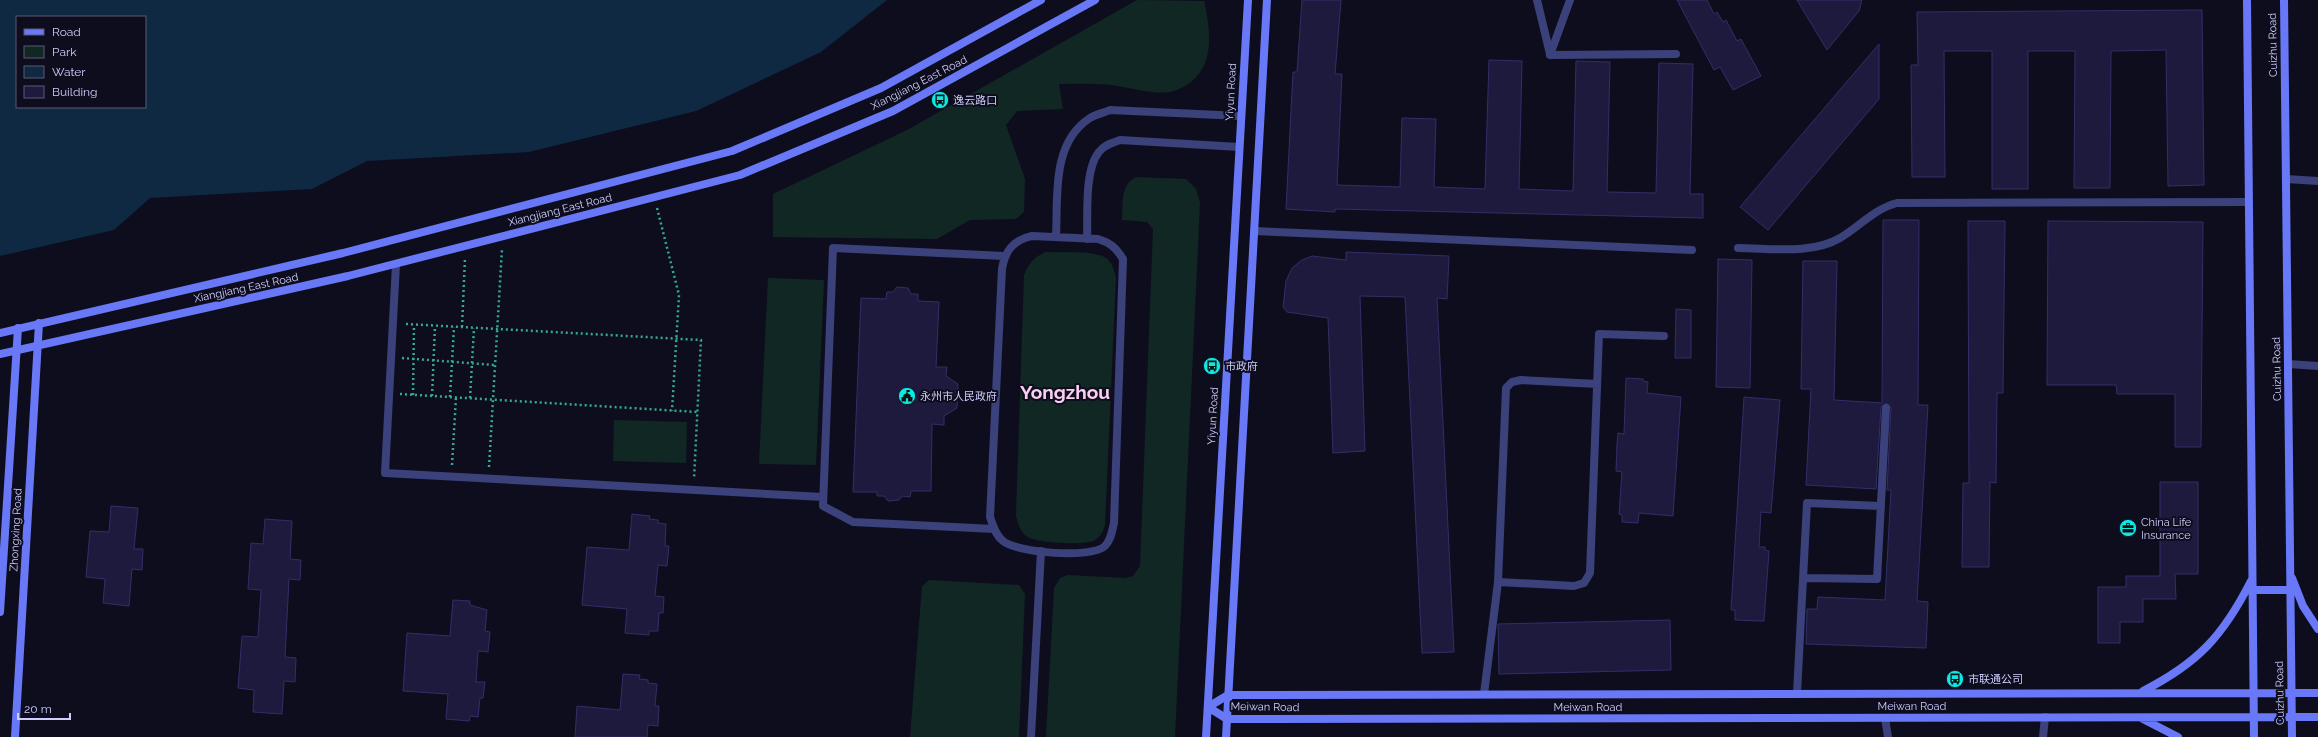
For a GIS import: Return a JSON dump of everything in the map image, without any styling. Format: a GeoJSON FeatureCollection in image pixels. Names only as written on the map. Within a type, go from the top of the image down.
{"type":"FeatureCollection","features":[{"type":"Feature","properties":{"kind":"street","name":"Xiangjiang East Road"},"geometry":{"type":"LineString","coordinates":[[0,333],[343,254],[732,151],[881,88],[1041,0]]}},
{"type":"Feature","properties":{"kind":"street","name":"Xiangjiang East Road"},"geometry":{"type":"LineString","coordinates":[[0,354],[341,278],[740,175],[893,110],[1095,0]]}},
{"type":"Feature","properties":{"kind":"street","name":"Yiyun Road"},"geometry":{"type":"LineString","coordinates":[[1206,737],[1248,0]]}},
{"type":"Feature","properties":{"kind":"street"},"geometry":{"type":"LineString","coordinates":[[1226,737],[1267,0]]}},
{"type":"Feature","properties":{"kind":"street"},"geometry":{"type":"LineString","coordinates":[[1537,0],[1550,54]]}},
{"type":"Feature","properties":{"kind":"street"},"geometry":{"type":"LineString","coordinates":[[1550,54],[1570,0]]}},
{"type":"Feature","properties":{"kind":"street"},"geometry":{"type":"LineString","coordinates":[[2247,0],[2254,737]]}},
{"type":"Feature","properties":{"kind":"street","name":"Cuizhu Road"},"geometry":{"type":"LineString","coordinates":[[2284,0],[2292,737]]}},
{"type":"Feature","properties":{"kind":"street"},"geometry":{"type":"LineString","coordinates":[[1550,54],[1676,54]]}},
{"type":"Feature","properties":{"kind":"street"},"geometry":{"type":"LineString","coordinates":[[1056,237],[1058,176],[1062,154],[1073,134],[1090,118],[1110,110],[1241,116]]}},
{"type":"Feature","properties":{"kind":"street"},"geometry":{"type":"LineString","coordinates":[[1087,239],[1092,165],[1098,153],[1108,144],[1120,140],[1239,147]]}},
{"type":"Feature","properties":{"kind":"street"},"geometry":{"type":"LineString","coordinates":[[2286,179],[2318,181]]}},
{"type":"Feature","properties":{"kind":"street"},"geometry":{"type":"LineString","coordinates":[[1738,248],[1812,248],[1828,244],[1840,238],[1881,209],[1897,203],[2249,202]]}},
{"type":"Feature","properties":{"kind":"street"},"geometry":{"type":"LineString","coordinates":[[1254,231],[1692,250]]}},
{"type":"Feature","properties":{"kind":"street"},"geometry":{"type":"LineString","coordinates":[[1032,236],[1087,239],[1108,242],[1117,249],[1123,259],[1114,523],[1111,536],[1104,546],[1094,552],[1041,551],[1013,547],[1002,541],[994,529],[990,517],[1004,256],[1021,238],[1032,236]]}},
{"type":"Feature","properties":{"kind":"street"},"geometry":{"type":"LineString","coordinates":[[994,529],[853,522],[823,506],[823,498],[833,248],[1004,256]]}},
{"type":"Feature","properties":{"kind":"street"},"geometry":{"type":"LineString","coordinates":[[396,264],[385,473],[823,498]]}},
{"type":"Feature","properties":{"kind":"street","name":"Zhongxing Road"},"geometry":{"type":"LineString","coordinates":[[15,737],[39,323]]}},
{"type":"Feature","properties":{"kind":"street","name":"Zhongxing Road"},"geometry":{"type":"LineString","coordinates":[[0,612],[18,328]]}},
{"type":"Feature","properties":{"kind":"street"},"geometry":{"type":"LineString","coordinates":[[1498,582],[1574,586],[1584,583],[1590,573],[1600,334],[1664,336]]}},
{"type":"Feature","properties":{"kind":"street"},"geometry":{"type":"LineString","coordinates":[[2288,364],[2318,366]]}},
{"type":"Feature","properties":{"kind":"street"},"geometry":{"type":"LineString","coordinates":[[1484,694],[1498,582],[1506,388],[1512,382],[1521,380],[1597,384]]}},
{"type":"Feature","properties":{"kind":"street"},"geometry":{"type":"LineString","coordinates":[[1804,578],[1877,579],[1886,408]]}},
{"type":"Feature","properties":{"kind":"street"},"geometry":{"type":"LineString","coordinates":[[1797,693],[1808,503],[1881,506]]}},
{"type":"Feature","properties":{"kind":"street"},"geometry":{"type":"LineString","coordinates":[[1031,737],[1041,551]]}},
{"type":"Feature","properties":{"kind":"street"},"geometry":{"type":"LineString","coordinates":[[2290,572],[2303,606],[2318,629]]}},
{"type":"Feature","properties":{"kind":"street"},"geometry":{"type":"LineString","coordinates":[[2140,692],[2168,678],[2196,659],[2218,636],[2236,612],[2252,578]]}},
{"type":"Feature","properties":{"kind":"street"},"geometry":{"type":"LineString","coordinates":[[2252,590],[2290,590]]}},
{"type":"Feature","properties":{"kind":"street","name":"Meiwan Road"},"geometry":{"type":"LineString","coordinates":[[2318,692],[1228,695],[1208,707],[1227,719],[2318,717]]}},
{"type":"Feature","properties":{"kind":"street"},"geometry":{"type":"LineString","coordinates":[[2043,737],[2045,717]]}},
{"type":"Feature","properties":{"kind":"street"},"geometry":{"type":"LineString","coordinates":[[2139,717],[2178,737]]}},
{"type":"Feature","properties":{"kind":"street"},"geometry":{"type":"LineString","coordinates":[[1885,718],[1888,737]]}},
{"type":"Feature","properties":{"kind":"path"},"geometry":{"type":"LineString","coordinates":[[654,197],[679,295],[672,411]]}},
{"type":"Feature","properties":{"kind":"path"},"geometry":{"type":"LineString","coordinates":[[489,479],[502,236]]}},
{"type":"Feature","properties":{"kind":"path"},"geometry":{"type":"LineString","coordinates":[[462,327],[466,246]]}},
{"type":"Feature","properties":{"kind":"path"},"geometry":{"type":"LineString","coordinates":[[393,324],[701,340],[694,490]]}},
{"type":"Feature","properties":{"kind":"path"},"geometry":{"type":"LineString","coordinates":[[412,395],[414,325]]}},
{"type":"Feature","properties":{"kind":"path"},"geometry":{"type":"LineString","coordinates":[[432,396],[435,326]]}},
{"type":"Feature","properties":{"kind":"path"},"geometry":{"type":"LineString","coordinates":[[450,397],[454,327]]}},
{"type":"Feature","properties":{"kind":"path"},"geometry":{"type":"LineString","coordinates":[[470,398],[474,328]]}},
{"type":"Feature","properties":{"kind":"path"},"geometry":{"type":"LineString","coordinates":[[391,357],[495,365]]}},
{"type":"Feature","properties":{"kind":"path"},"geometry":{"type":"LineString","coordinates":[[389,393],[697,412]]}},
{"type":"Feature","properties":{"kind":"path"},"geometry":{"type":"LineString","coordinates":[[452,477],[456,397]]}},
{"type":"Feature","properties":{"kind":"green space"},"geometry":{"type":"Polygon","coordinates":[[[1137,0],[1204,1],[1209,28],[1208,54],[1198,76],[1188,84],[1174,91],[1161,93],[1103,84],[1059,84],[1063,109],[1017,111],[1006,125],[1025,179],[1024,212],[1016,219],[970,220],[937,239],[773,237],[773,194],[907,130],[1137,0]]]}},
{"type":"Feature","properties":{"kind":"green space"},"geometry":{"type":"Polygon","coordinates":[[[1136,177],[1186,179],[1196,189],[1200,203],[1175,737],[1046,737],[1054,588],[1060,578],[1068,575],[1125,578],[1133,576],[1140,566],[1153,229],[1147,222],[1122,220],[1123,196],[1127,185],[1136,177]]]}},
{"type":"Feature","properties":{"kind":"green space"},"geometry":{"type":"Polygon","coordinates":[[[1046,252],[1101,255],[1110,262],[1116,277],[1105,525],[1099,537],[1090,542],[1060,543],[1031,538],[1022,532],[1016,516],[1024,275],[1032,261],[1046,252]]]}},
{"type":"Feature","properties":{"kind":"green space"},"geometry":{"type":"Polygon","coordinates":[[[768,278],[824,280],[816,465],[759,464],[768,278]]]}},
{"type":"Feature","properties":{"kind":"green space"},"geometry":{"type":"Polygon","coordinates":[[[614,420],[687,422],[686,463],[613,461],[614,420]]]}},
{"type":"Feature","properties":{"kind":"green space"},"geometry":{"type":"Polygon","coordinates":[[[929,580],[1019,585],[1025,594],[1019,737],[910,737],[922,586],[929,580]]]}},
{"type":"Feature","properties":{"kind":"water"},"geometry":{"type":"Polygon","coordinates":[[[0,0],[887,0],[821,52],[696,111],[529,152],[367,161],[312,189],[150,198],[114,230],[0,256],[0,0]]]}},
{"type":"Feature","properties":{"kind":"building"},"geometry":{"type":"Polygon","coordinates":[[[1302,0],[1341,0],[1335,74],[1342,74],[1337,185],[1400,187],[1402,118],[1436,119],[1434,187],[1485,189],[1489,60],[1522,61],[1519,189],[1573,191],[1576,61],[1610,62],[1607,192],[1656,193],[1659,63],[1693,64],[1690,194],[1703,194],[1703,218],[1335,209],[1335,212],[1286,209],[1293,72],[1297,72],[1302,0]]]}},
{"type":"Feature","properties":{"kind":"building"},"geometry":{"type":"Polygon","coordinates":[[[1677,0],[1707,0],[1714,14],[1717,12],[1723,22],[1726,20],[1737,41],[1741,39],[1761,76],[1733,90],[1720,67],[1714,70],[1677,0]]]}},
{"type":"Feature","properties":{"kind":"building"},"geometry":{"type":"Polygon","coordinates":[[[1797,0],[1862,0],[1859,11],[1827,50],[1797,0]]]}},
{"type":"Feature","properties":{"kind":"building"},"geometry":{"type":"Polygon","coordinates":[[[2202,10],[2204,185],[2168,186],[2166,50],[2111,51],[2110,188],[2074,188],[2075,51],[2028,51],[2028,189],[1992,189],[1992,51],[1944,51],[1945,177],[1912,177],[1911,65],[1918,65],[1917,12],[2202,10]]]}},
{"type":"Feature","properties":{"kind":"building"},"geometry":{"type":"Polygon","coordinates":[[[1879,44],[1879,99],[1768,230],[1740,207],[1879,44]]]}},
{"type":"Feature","properties":{"kind":"building"},"geometry":{"type":"Polygon","coordinates":[[[1883,220],[1919,220],[1918,405],[1928,405],[1917,601],[1928,602],[1926,648],[1806,644],[1807,609],[1817,609],[1818,597],[1885,600],[1891,490],[1887,490],[1891,408],[1887,403],[1881,407],[1876,489],[1806,485],[1811,389],[1801,389],[1803,261],[1837,261],[1834,400],[1882,403],[1883,220]]]}},
{"type":"Feature","properties":{"kind":"building"},"geometry":{"type":"Polygon","coordinates":[[[1968,221],[2005,221],[2003,393],[1997,393],[1996,483],[1990,482],[1989,567],[1962,567],[1963,483],[1969,483],[1968,221]]]}},
{"type":"Feature","properties":{"kind":"building"},"geometry":{"type":"Polygon","coordinates":[[[2048,221],[2203,222],[2201,447],[2175,447],[2175,394],[2117,394],[2116,385],[2047,385],[2048,221]]]}},
{"type":"Feature","properties":{"kind":"building"},"geometry":{"type":"Polygon","coordinates":[[[1346,252],[1449,256],[1447,299],[1437,298],[1454,652],[1422,653],[1405,297],[1360,296],[1365,451],[1333,453],[1328,318],[1287,312],[1283,307],[1286,281],[1292,268],[1302,260],[1312,256],[1346,260],[1346,252]]]}},
{"type":"Feature","properties":{"kind":"building"},"geometry":{"type":"Polygon","coordinates":[[[1718,259],[1752,260],[1750,388],[1716,387],[1718,259]]]}},
{"type":"Feature","properties":{"kind":"building","name":"永州市人民政府"},"geometry":{"type":"Polygon","coordinates":[[[897,287],[908,288],[911,294],[918,294],[918,301],[939,302],[936,367],[947,367],[946,376],[958,384],[957,408],[944,416],[944,425],[932,424],[931,491],[911,491],[910,497],[902,496],[899,500],[888,501],[884,496],[877,496],[877,492],[853,492],[861,298],[886,299],[887,292],[893,292],[897,287]]]}},
{"type":"Feature","properties":{"kind":"building"},"geometry":{"type":"Polygon","coordinates":[[[1676,309],[1691,310],[1691,358],[1675,358],[1676,309]]]}},
{"type":"Feature","properties":{"kind":"building"},"geometry":{"type":"Polygon","coordinates":[[[1626,378],[1643,379],[1643,381],[1648,382],[1647,393],[1681,397],[1673,516],[1639,513],[1638,523],[1622,522],[1622,515],[1619,514],[1622,472],[1616,471],[1617,444],[1618,433],[1624,434],[1626,378]]]}},
{"type":"Feature","properties":{"kind":"building"},"geometry":{"type":"Polygon","coordinates":[[[1744,397],[1780,400],[1771,513],[1761,512],[1759,547],[1765,547],[1765,550],[1769,551],[1764,621],[1735,620],[1735,610],[1731,610],[1744,397]]]}},
{"type":"Feature","properties":{"kind":"building"},"geometry":{"type":"Polygon","coordinates":[[[2160,482],[2198,482],[2198,574],[2175,574],[2176,599],[2143,599],[2143,622],[2120,622],[2120,643],[2098,643],[2098,587],[2126,587],[2126,576],[2160,576],[2160,482]]]}},
{"type":"Feature","properties":{"kind":"building"},"geometry":{"type":"Polygon","coordinates":[[[111,506],[138,508],[134,549],[143,549],[142,570],[132,569],[129,606],[103,603],[105,579],[86,577],[90,531],[109,532],[111,506]]]}},
{"type":"Feature","properties":{"kind":"building"},"geometry":{"type":"Polygon","coordinates":[[[632,514],[650,516],[649,519],[658,520],[658,523],[666,524],[665,546],[669,546],[667,566],[658,565],[655,596],[664,597],[663,613],[659,613],[658,631],[649,631],[649,635],[625,633],[627,609],[582,605],[587,547],[629,550],[632,514]]]}},
{"type":"Feature","properties":{"kind":"building"},"geometry":{"type":"Polygon","coordinates":[[[265,519],[292,521],[290,559],[301,560],[300,580],[289,579],[285,657],[296,658],[295,682],[284,681],[282,714],[253,712],[254,690],[238,688],[242,636],[258,637],[261,590],[248,589],[251,543],[263,544],[265,519]]]}},
{"type":"Feature","properties":{"kind":"building"},"geometry":{"type":"Polygon","coordinates":[[[453,600],[470,601],[470,605],[487,610],[485,631],[490,632],[488,652],[478,651],[476,682],[485,682],[483,698],[480,698],[478,717],[470,716],[469,721],[446,719],[448,694],[403,691],[407,633],[450,636],[453,600]]]}},
{"type":"Feature","properties":{"kind":"building"},"geometry":{"type":"Polygon","coordinates":[[[1670,620],[1671,670],[1499,674],[1498,624],[1670,620]]]}},
{"type":"Feature","properties":{"kind":"building"},"geometry":{"type":"Polygon","coordinates":[[[623,674],[640,675],[639,679],[648,680],[648,683],[657,684],[655,706],[659,706],[658,726],[648,725],[647,737],[575,737],[577,706],[620,710],[623,674]]]}},
{"type":"Feature","properties":{"kind":"place","name":"逸云路口"},"geometry":{"type":"Point","coordinates":[940,100]}},
{"type":"Feature","properties":{"kind":"place","name":"市政府"},"geometry":{"type":"Point","coordinates":[1212,366]}},
{"type":"Feature","properties":{"kind":"place","name":"永州市人民政府"},"geometry":{"type":"Point","coordinates":[907,396]}},
{"type":"Feature","properties":{"kind":"place","name":"China Life Insurance"},"geometry":{"type":"Point","coordinates":[2128,528]}},
{"type":"Feature","properties":{"kind":"place","name":"市联通公司"},"geometry":{"type":"Point","coordinates":[1955,679]}},
{"type":"Feature","properties":{"kind":"district","name":"Yongzhou"},"geometry":{"type":"Point","coordinates":[1065,392]}}]}
